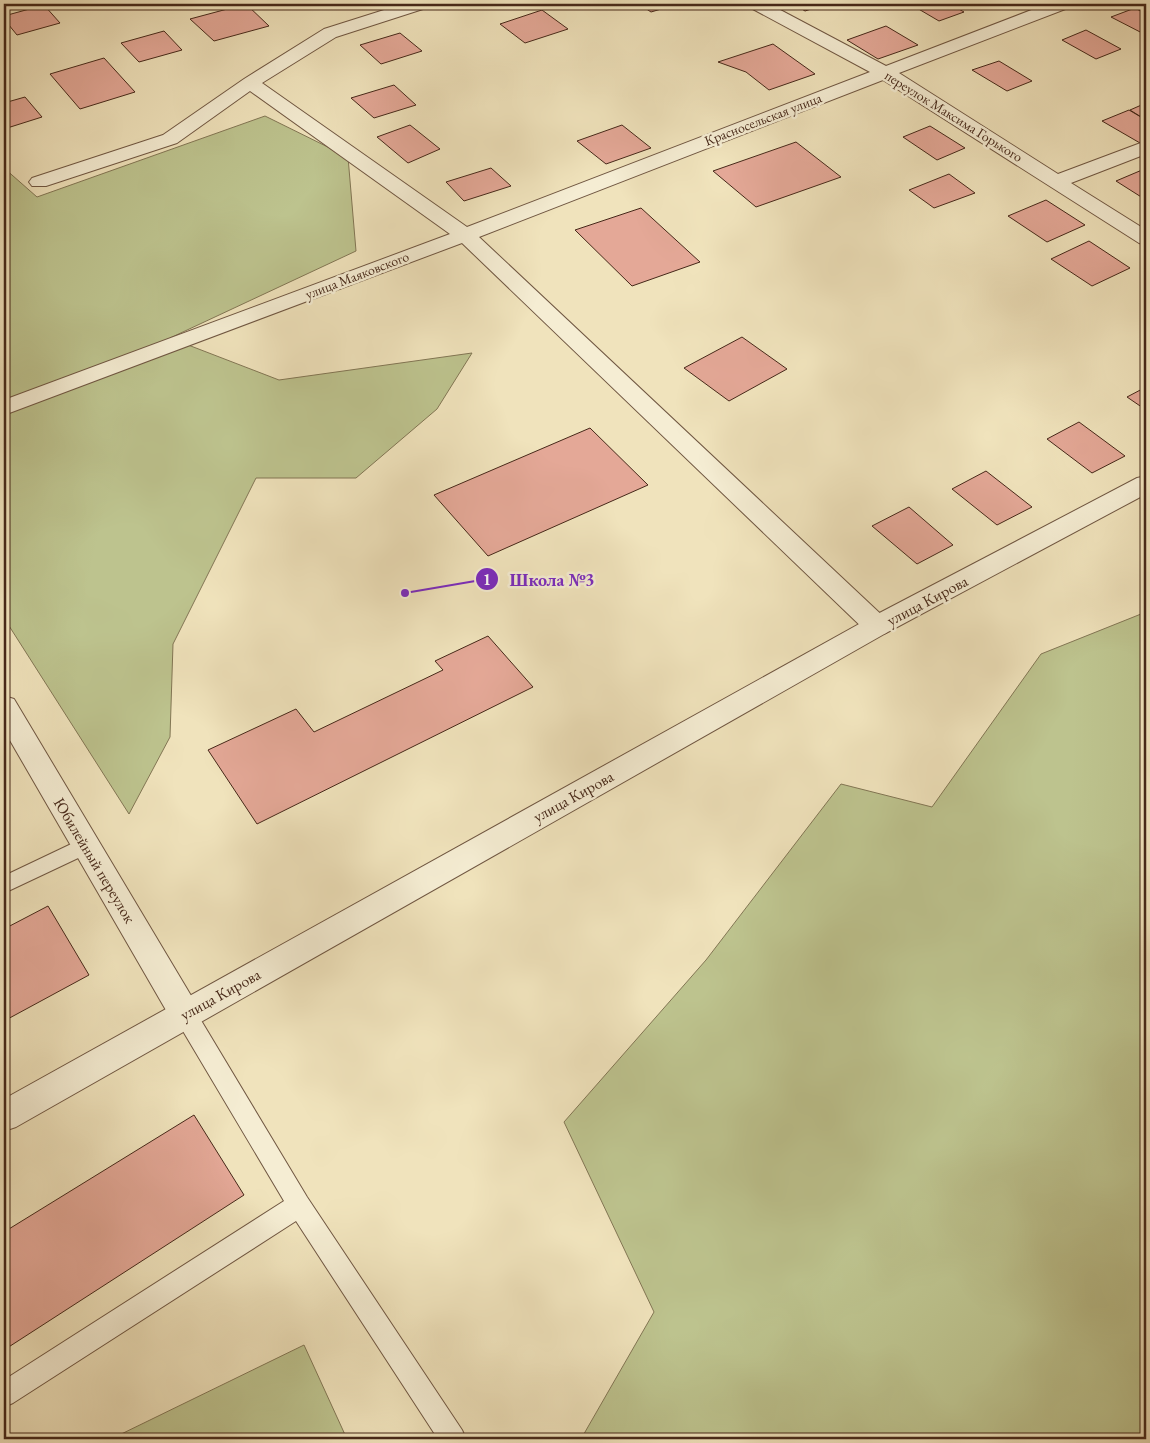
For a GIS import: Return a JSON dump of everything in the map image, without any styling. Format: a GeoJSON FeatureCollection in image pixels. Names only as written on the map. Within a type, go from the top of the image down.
{"type":"FeatureCollection","features":[{"type":"Feature","properties":{"kind":"street"},"geometry":{"type":"LineString","coordinates":[[39,182],[170,139],[250,83],[330,33],[420,4]]}},
{"type":"Feature","properties":{"kind":"street","name":"переулок Максима Горького"},"geometry":{"type":"LineString","coordinates":[[757,4],[884,72],[1058,181],[1146,239]]}},
{"type":"Feature","properties":{"kind":"street","name":"Красносельская улица"},"geometry":{"type":"LineString","coordinates":[[465,235],[1062,4]]}},
{"type":"Feature","properties":{"kind":"street"},"geometry":{"type":"LineString","coordinates":[[250,83],[465,235],[877,626]]}},
{"type":"Feature","properties":{"kind":"street"},"geometry":{"type":"LineString","coordinates":[[1058,181],[1146,147]]}},
{"type":"Feature","properties":{"kind":"street","name":"улица Маяковского"},"geometry":{"type":"LineString","coordinates":[[4,408],[465,235]]}},
{"type":"Feature","properties":{"kind":"street","name":"улица Кирова"},"geometry":{"type":"LineString","coordinates":[[4,1116],[877,626],[1146,484]]}},
{"type":"Feature","properties":{"kind":"street","name":"Юбилейный переулок"},"geometry":{"type":"LineString","coordinates":[[4,706],[185,1014]]}},
{"type":"Feature","properties":{"kind":"lane"},"geometry":{"type":"LineString","coordinates":[[4,885],[86,845]]}},
{"type":"Feature","properties":{"kind":"lane"},"geometry":{"type":"LineString","coordinates":[[185,1014],[299,1205],[453,1439]]}},
{"type":"Feature","properties":{"kind":"lane"},"geometry":{"type":"LineString","coordinates":[[4,1394],[299,1205]]}},
{"type":"Feature","properties":{"kind":"green space"},"geometry":{"type":"Polygon","coordinates":[[[265,116],[348,157],[356,251],[170,338],[279,380],[472,353],[437,409],[356,478],[256,478],[173,644],[170,737],[129,814],[4,618],[4,168],[37,197],[265,116]]]}},
{"type":"Feature","properties":{"kind":"green space"},"geometry":{"type":"Polygon","coordinates":[[[1146,612],[1146,1439],[581,1439],[654,1312],[564,1122],[706,960],[841,784],[932,807],[1041,654],[1146,612]]]}},
{"type":"Feature","properties":{"kind":"green space"},"geometry":{"type":"Polygon","coordinates":[[[304,1345],[347,1439],[111,1439],[304,1345]]]}},
{"type":"Feature","properties":{"kind":"building"},"geometry":{"type":"Polygon","coordinates":[[[246,4],[269,26],[214,41],[190,19],[246,4]]]}},
{"type":"Feature","properties":{"kind":"building"},"geometry":{"type":"Polygon","coordinates":[[[639,4],[678,4],[651,12],[639,4]]]}},
{"type":"Feature","properties":{"kind":"building"},"geometry":{"type":"Polygon","coordinates":[[[794,4],[827,4],[805,11],[794,4]]]}},
{"type":"Feature","properties":{"kind":"building"},"geometry":{"type":"Polygon","coordinates":[[[910,4],[950,4],[964,12],[939,21],[910,4]]]}},
{"type":"Feature","properties":{"kind":"building"},"geometry":{"type":"Polygon","coordinates":[[[44,5],[60,23],[17,35],[4,19],[4,16],[44,5]]]}},
{"type":"Feature","properties":{"kind":"building"},"geometry":{"type":"Polygon","coordinates":[[[1135,8],[1146,14],[1146,35],[1111,17],[1135,8]]]}},
{"type":"Feature","properties":{"kind":"building"},"geometry":{"type":"Polygon","coordinates":[[[542,10],[568,29],[525,43],[500,24],[542,10]]]}},
{"type":"Feature","properties":{"kind":"building"},"geometry":{"type":"Polygon","coordinates":[[[886,26],[918,45],[878,59],[847,40],[886,26]]]}},
{"type":"Feature","properties":{"kind":"building"},"geometry":{"type":"Polygon","coordinates":[[[1086,30],[1121,49],[1096,59],[1062,40],[1086,30]]]}},
{"type":"Feature","properties":{"kind":"building"},"geometry":{"type":"Polygon","coordinates":[[[164,31],[182,50],[139,62],[121,43],[164,31]]]}},
{"type":"Feature","properties":{"kind":"building"},"geometry":{"type":"Polygon","coordinates":[[[400,33],[422,51],[381,64],[360,45],[400,33]]]}},
{"type":"Feature","properties":{"kind":"building"},"geometry":{"type":"Polygon","coordinates":[[[773,44],[815,74],[769,90],[746,72],[718,62],[773,44]]]}},
{"type":"Feature","properties":{"kind":"building"},"geometry":{"type":"Polygon","coordinates":[[[104,58],[135,92],[80,109],[50,74],[104,58]]]}},
{"type":"Feature","properties":{"kind":"building"},"geometry":{"type":"Polygon","coordinates":[[[999,61],[1032,81],[1007,91],[972,70],[999,61]]]}},
{"type":"Feature","properties":{"kind":"building"},"geometry":{"type":"Polygon","coordinates":[[[394,85],[416,105],[374,118],[351,98],[394,85]]]}},
{"type":"Feature","properties":{"kind":"building"},"geometry":{"type":"Polygon","coordinates":[[[25,97],[42,117],[4,129],[4,103],[25,97]]]}},
{"type":"Feature","properties":{"kind":"building"},"geometry":{"type":"Polygon","coordinates":[[[1146,103],[1146,120],[1130,110],[1146,103]]]}},
{"type":"Feature","properties":{"kind":"building"},"geometry":{"type":"Polygon","coordinates":[[[1129,110],[1146,120],[1146,140],[1140,143],[1102,121],[1129,110]]]}},
{"type":"Feature","properties":{"kind":"building"},"geometry":{"type":"Polygon","coordinates":[[[410,125],[440,149],[408,163],[377,137],[410,125]]]}},
{"type":"Feature","properties":{"kind":"building"},"geometry":{"type":"Polygon","coordinates":[[[622,125],[651,148],[606,164],[577,141],[622,125]]]}},
{"type":"Feature","properties":{"kind":"building"},"geometry":{"type":"Polygon","coordinates":[[[930,126],[965,148],[937,160],[903,137],[930,126]]]}},
{"type":"Feature","properties":{"kind":"building"},"geometry":{"type":"Polygon","coordinates":[[[796,142],[841,177],[756,207],[713,171],[796,142]]]}},
{"type":"Feature","properties":{"kind":"building"},"geometry":{"type":"Polygon","coordinates":[[[491,168],[511,186],[464,201],[446,182],[491,168]]]}},
{"type":"Feature","properties":{"kind":"building"},"geometry":{"type":"Polygon","coordinates":[[[1142,170],[1146,172],[1146,200],[1116,181],[1142,170]]]}},
{"type":"Feature","properties":{"kind":"building"},"geometry":{"type":"Polygon","coordinates":[[[949,174],[975,193],[934,208],[909,190],[949,174]]]}},
{"type":"Feature","properties":{"kind":"building"},"geometry":{"type":"Polygon","coordinates":[[[1046,200],[1085,225],[1047,242],[1008,216],[1046,200]]]}},
{"type":"Feature","properties":{"kind":"building"},"geometry":{"type":"Polygon","coordinates":[[[641,208],[700,262],[632,286],[575,230],[641,208]]]}},
{"type":"Feature","properties":{"kind":"building"},"geometry":{"type":"Polygon","coordinates":[[[1089,241],[1130,268],[1092,286],[1051,259],[1089,241]]]}},
{"type":"Feature","properties":{"kind":"building"},"geometry":{"type":"Polygon","coordinates":[[[742,337],[787,369],[729,401],[684,368],[742,337]]]}},
{"type":"Feature","properties":{"kind":"building"},"geometry":{"type":"Polygon","coordinates":[[[1146,387],[1146,410],[1127,397],[1146,387]]]}},
{"type":"Feature","properties":{"kind":"building"},"geometry":{"type":"Polygon","coordinates":[[[1079,422],[1125,456],[1092,473],[1047,439],[1079,422]]]}},
{"type":"Feature","properties":{"kind":"building"},"geometry":{"type":"Polygon","coordinates":[[[590,428],[648,485],[488,556],[434,495],[590,428]]]}},
{"type":"Feature","properties":{"kind":"building"},"geometry":{"type":"Polygon","coordinates":[[[986,471],[1032,507],[997,525],[952,489],[986,471]]]}},
{"type":"Feature","properties":{"kind":"building"},"geometry":{"type":"Polygon","coordinates":[[[909,507],[953,545],[917,564],[872,526],[909,507]]]}},
{"type":"Feature","properties":{"kind":"building"},"geometry":{"type":"Polygon","coordinates":[[[488,636],[533,687],[257,824],[208,750],[296,709],[314,732],[443,670],[435,661],[488,636]]]}},
{"type":"Feature","properties":{"kind":"building"},"geometry":{"type":"Polygon","coordinates":[[[48,906],[89,975],[4,1021],[4,929],[48,906]]]}},
{"type":"Feature","properties":{"kind":"building"},"geometry":{"type":"Polygon","coordinates":[[[194,1115],[244,1195],[4,1350],[4,1232],[194,1115]]]}},
{"type":"Feature","properties":{"kind":"place","name":"Школа №3"},"geometry":{"type":"Point","coordinates":[405,593]}}]}
